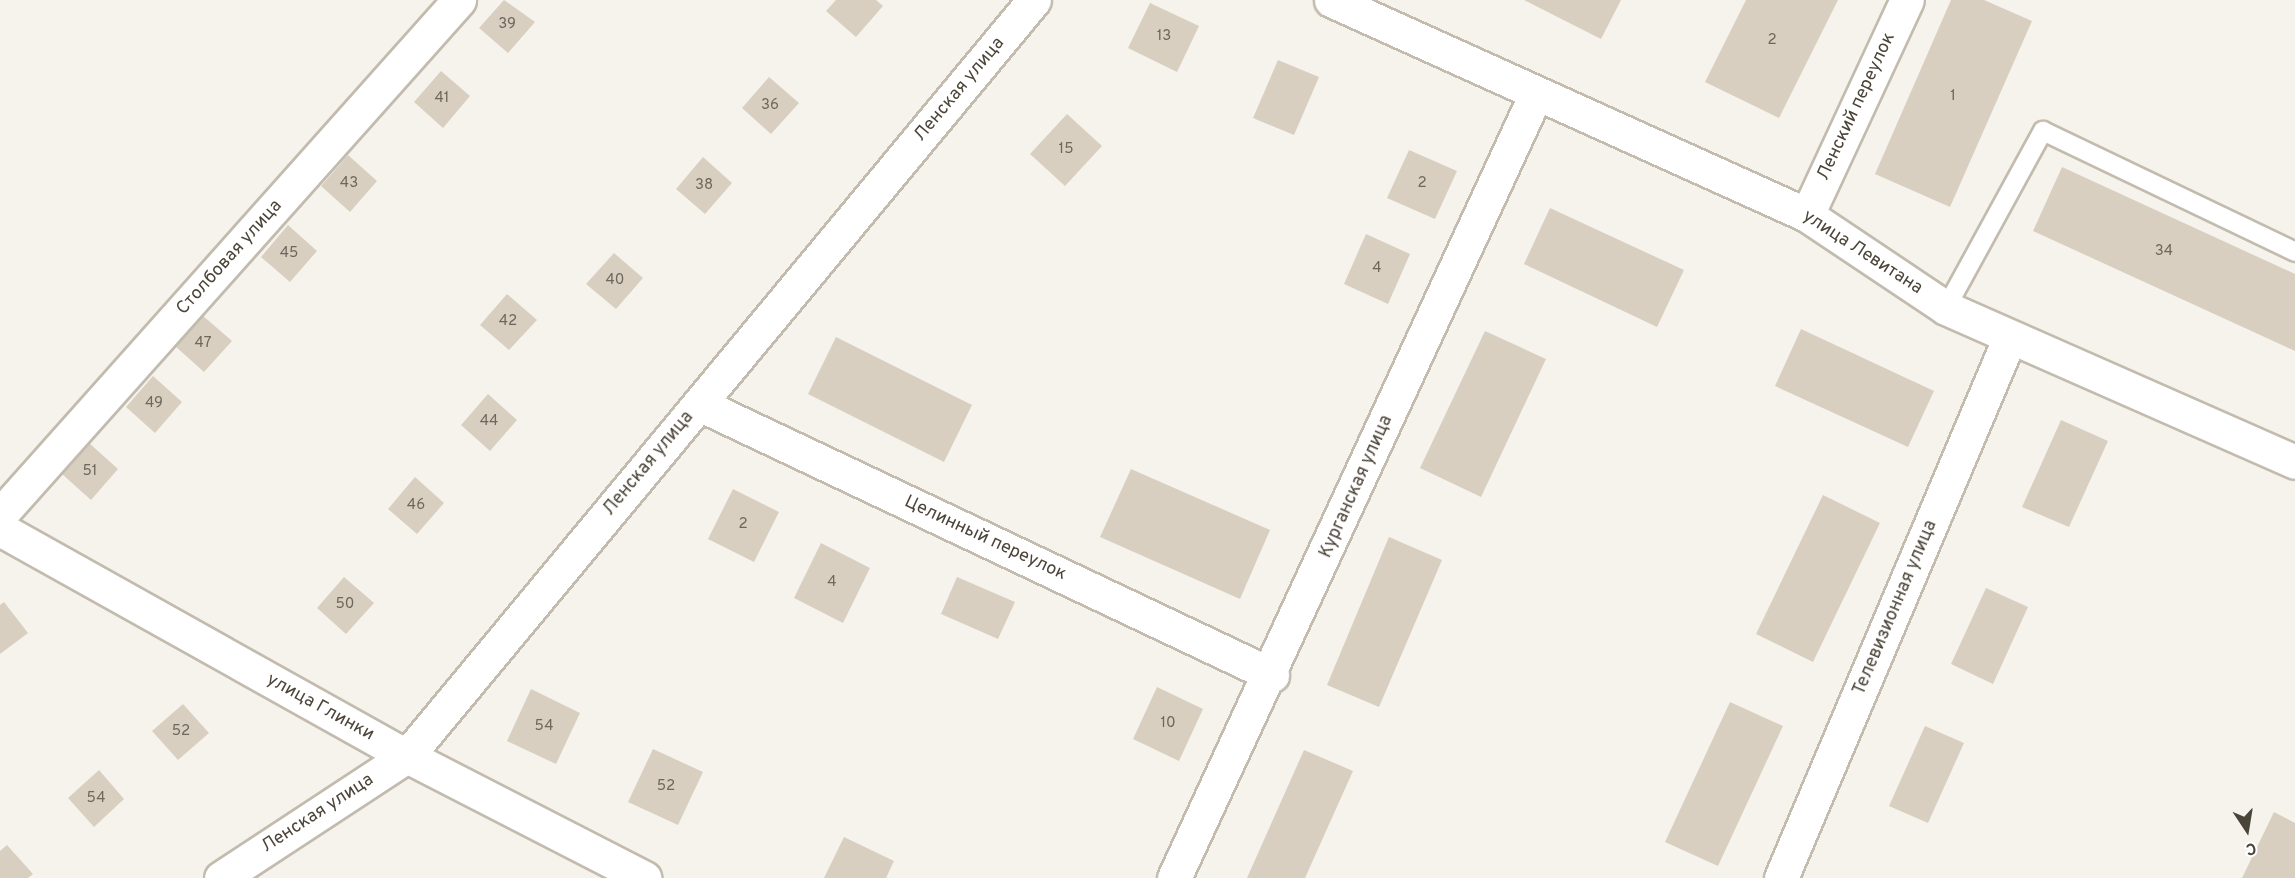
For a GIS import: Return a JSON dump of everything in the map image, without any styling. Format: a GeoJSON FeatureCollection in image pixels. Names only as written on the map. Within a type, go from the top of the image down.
{"type":"FeatureCollection","features":[{"type":"Feature","properties":{"kind":"street","name":"Столбовая улица"},"geometry":{"type":"LineString","coordinates":[[0,515],[459,0]]}},
{"type":"Feature","properties":{"kind":"street","name":"Ленская улица"},"geometry":{"type":"LineString","coordinates":[[221,878],[407,756],[1034,0]]}},
{"type":"Feature","properties":{"kind":"street","name":"улица Левитана"},"geometry":{"type":"LineString","coordinates":[[1331,0],[1807,214],[1946,308],[2295,462]]}},
{"type":"Feature","properties":{"kind":"street","name":"Ленский переулок"},"geometry":{"type":"LineString","coordinates":[[1807,214],[1907,0]]}},
{"type":"Feature","properties":{"kind":"street","name":"Курганская улица"},"geometry":{"type":"LineString","coordinates":[[1174,878],[1272,675],[1536,94]]}},
{"type":"Feature","properties":{"kind":"street","name":"Телевизионная улица"},"geometry":{"type":"LineString","coordinates":[[1781,878],[2010,337]]}},
{"type":"Feature","properties":{"kind":"street","name":"Целинный переулок"},"geometry":{"type":"LineString","coordinates":[[699,404],[1272,675]]}},
{"type":"Feature","properties":{"kind":"street","name":"улица Глинки"},"geometry":{"type":"LineString","coordinates":[[0,529],[407,756],[644,878]]}},
{"type":"Feature","properties":{"kind":"lane"},"geometry":{"type":"LineString","coordinates":[[1946,308],[2043,130],[2295,252]]}},
{"type":"Feature","properties":{"kind":"building"},"geometry":{"type":"Polygon","coordinates":[[[504,0],[535,22],[508,53],[479,28],[504,0]]]}},
{"type":"Feature","properties":{"kind":"building"},"geometry":{"type":"Polygon","coordinates":[[[836,0],[876,0],[883,6],[856,37],[826,11],[836,0]]]}},
{"type":"Feature","properties":{"kind":"building"},"geometry":{"type":"Polygon","coordinates":[[[1524,0],[1621,0],[1601,39],[1524,0]]]}},
{"type":"Feature","properties":{"kind":"building"},"geometry":{"type":"Polygon","coordinates":[[[1746,0],[1838,0],[1779,118],[1705,82],[1746,0]]]}},
{"type":"Feature","properties":{"kind":"building"},"geometry":{"type":"Polygon","coordinates":[[[1951,0],[1984,0],[2032,21],[1950,207],[1875,174],[1951,0]]]}},
{"type":"Feature","properties":{"kind":"building"},"geometry":{"type":"Polygon","coordinates":[[[1150,3],[1199,26],[1177,72],[1128,48],[1150,3]]]}},
{"type":"Feature","properties":{"kind":"building"},"geometry":{"type":"Polygon","coordinates":[[[1278,60],[1319,77],[1294,135],[1253,118],[1278,60]]]}},
{"type":"Feature","properties":{"kind":"building"},"geometry":{"type":"Polygon","coordinates":[[[441,71],[470,96],[443,128],[414,102],[441,71]]]}},
{"type":"Feature","properties":{"kind":"building"},"geometry":{"type":"Polygon","coordinates":[[[769,77],[799,103],[771,134],[742,108],[769,77]]]}},
{"type":"Feature","properties":{"kind":"building"},"geometry":{"type":"Polygon","coordinates":[[[1067,114],[1102,146],[1065,186],[1030,154],[1067,114]]]}},
{"type":"Feature","properties":{"kind":"building"},"geometry":{"type":"Polygon","coordinates":[[[1409,150],[1457,171],[1435,219],[1387,198],[1409,150]]]}},
{"type":"Feature","properties":{"kind":"building"},"geometry":{"type":"Polygon","coordinates":[[[348,155],[377,181],[350,212],[321,186],[348,155]]]}},
{"type":"Feature","properties":{"kind":"building"},"geometry":{"type":"Polygon","coordinates":[[[703,157],[732,183],[705,214],[676,189],[703,157]]]}},
{"type":"Feature","properties":{"kind":"building"},"geometry":{"type":"Polygon","coordinates":[[[2062,167],[2295,274],[2295,351],[2033,231],[2062,167]]]}},
{"type":"Feature","properties":{"kind":"building"},"geometry":{"type":"Polygon","coordinates":[[[1550,208],[1684,270],[1657,327],[1524,264],[1550,208]]]}},
{"type":"Feature","properties":{"kind":"building"},"geometry":{"type":"Polygon","coordinates":[[[288,225],[317,251],[290,282],[261,257],[288,225]]]}},
{"type":"Feature","properties":{"kind":"building"},"geometry":{"type":"Polygon","coordinates":[[[1366,234],[1410,254],[1388,304],[1344,284],[1366,234]]]}},
{"type":"Feature","properties":{"kind":"building"},"geometry":{"type":"Polygon","coordinates":[[[614,253],[643,278],[616,309],[586,284],[614,253]]]}},
{"type":"Feature","properties":{"kind":"building"},"geometry":{"type":"Polygon","coordinates":[[[507,294],[537,320],[509,350],[480,325],[507,294]]]}},
{"type":"Feature","properties":{"kind":"building"},"geometry":{"type":"Polygon","coordinates":[[[202,315],[232,341],[204,372],[175,346],[202,315]]]}},
{"type":"Feature","properties":{"kind":"building"},"geometry":{"type":"Polygon","coordinates":[[[1801,329],[1934,391],[1908,447],[1775,386],[1801,329]]]}},
{"type":"Feature","properties":{"kind":"building"},"geometry":{"type":"Polygon","coordinates":[[[1485,331],[1546,359],[1481,497],[1420,468],[1485,331]]]}},
{"type":"Feature","properties":{"kind":"building"},"geometry":{"type":"Polygon","coordinates":[[[836,337],[972,405],[944,462],[808,394],[836,337]]]}},
{"type":"Feature","properties":{"kind":"building"},"geometry":{"type":"Polygon","coordinates":[[[153,376],[182,402],[155,433],[126,407],[153,376]]]}},
{"type":"Feature","properties":{"kind":"building"},"geometry":{"type":"Polygon","coordinates":[[[488,394],[517,420],[490,451],[461,425],[488,394]]]}},
{"type":"Feature","properties":{"kind":"building"},"geometry":{"type":"Polygon","coordinates":[[[2061,420],[2108,441],[2069,527],[2022,507],[2061,420]]]}},
{"type":"Feature","properties":{"kind":"building"},"geometry":{"type":"Polygon","coordinates":[[[89,443],[118,469],[91,500],[62,474],[89,443]]]}},
{"type":"Feature","properties":{"kind":"building"},"geometry":{"type":"Polygon","coordinates":[[[1131,469],[1270,530],[1240,599],[1100,537],[1131,469]]]}},
{"type":"Feature","properties":{"kind":"building"},"geometry":{"type":"Polygon","coordinates":[[[415,477],[444,503],[417,534],[388,509],[415,477]]]}},
{"type":"Feature","properties":{"kind":"building"},"geometry":{"type":"Polygon","coordinates":[[[733,489],[779,512],[754,562],[708,539],[733,489]]]}},
{"type":"Feature","properties":{"kind":"building"},"geometry":{"type":"Polygon","coordinates":[[[1823,495],[1880,523],[1813,662],[1756,634],[1823,495]]]}},
{"type":"Feature","properties":{"kind":"building"},"geometry":{"type":"Polygon","coordinates":[[[1389,537],[1442,560],[1379,707],[1327,685],[1389,537]]]}},
{"type":"Feature","properties":{"kind":"building"},"geometry":{"type":"Polygon","coordinates":[[[821,543],[870,568],[843,623],[794,598],[821,543]]]}},
{"type":"Feature","properties":{"kind":"building"},"geometry":{"type":"Polygon","coordinates":[[[344,577],[374,603],[346,634],[317,608],[344,577]]]}},
{"type":"Feature","properties":{"kind":"building"},"geometry":{"type":"Polygon","coordinates":[[[957,577],[1015,602],[998,639],[941,614],[957,577]]]}},
{"type":"Feature","properties":{"kind":"building"},"geometry":{"type":"Polygon","coordinates":[[[1986,588],[2028,607],[1993,684],[1951,664],[1986,588]]]}},
{"type":"Feature","properties":{"kind":"building"},"geometry":{"type":"Polygon","coordinates":[[[4,602],[28,633],[0,654],[0,605],[4,602]]]}},
{"type":"Feature","properties":{"kind":"building"},"geometry":{"type":"Polygon","coordinates":[[[1157,687],[1203,709],[1179,761],[1133,739],[1157,687]]]}},
{"type":"Feature","properties":{"kind":"building"},"geometry":{"type":"Polygon","coordinates":[[[531,689],[580,713],[556,764],[507,741],[531,689]]]}},
{"type":"Feature","properties":{"kind":"building"},"geometry":{"type":"Polygon","coordinates":[[[1730,702],[1783,726],[1718,866],[1665,842],[1730,702]]]}},
{"type":"Feature","properties":{"kind":"building"},"geometry":{"type":"Polygon","coordinates":[[[183,704],[209,733],[178,760],[152,731],[183,704]]]}},
{"type":"Feature","properties":{"kind":"building"},"geometry":{"type":"Polygon","coordinates":[[[1925,726],[1964,743],[1928,823],[1889,806],[1925,726]]]}},
{"type":"Feature","properties":{"kind":"building"},"geometry":{"type":"Polygon","coordinates":[[[653,749],[703,772],[678,825],[628,802],[653,749]]]}},
{"type":"Feature","properties":{"kind":"building"},"geometry":{"type":"Polygon","coordinates":[[[1304,750],[1353,771],[1305,878],[1247,878],[1304,750]]]}},
{"type":"Feature","properties":{"kind":"building"},"geometry":{"type":"Polygon","coordinates":[[[99,770],[124,799],[94,827],[68,798],[99,770]]]}},
{"type":"Feature","properties":{"kind":"building"},"geometry":{"type":"Polygon","coordinates":[[[2274,812],[2295,823],[2295,878],[2242,878],[2274,812]]]}},
{"type":"Feature","properties":{"kind":"building"},"geometry":{"type":"Polygon","coordinates":[[[844,837],[894,861],[886,878],[824,878],[844,837]]]}},
{"type":"Feature","properties":{"kind":"building"},"geometry":{"type":"Polygon","coordinates":[[[7,845],[33,874],[28,878],[0,878],[0,851],[7,845]]]}}]}
